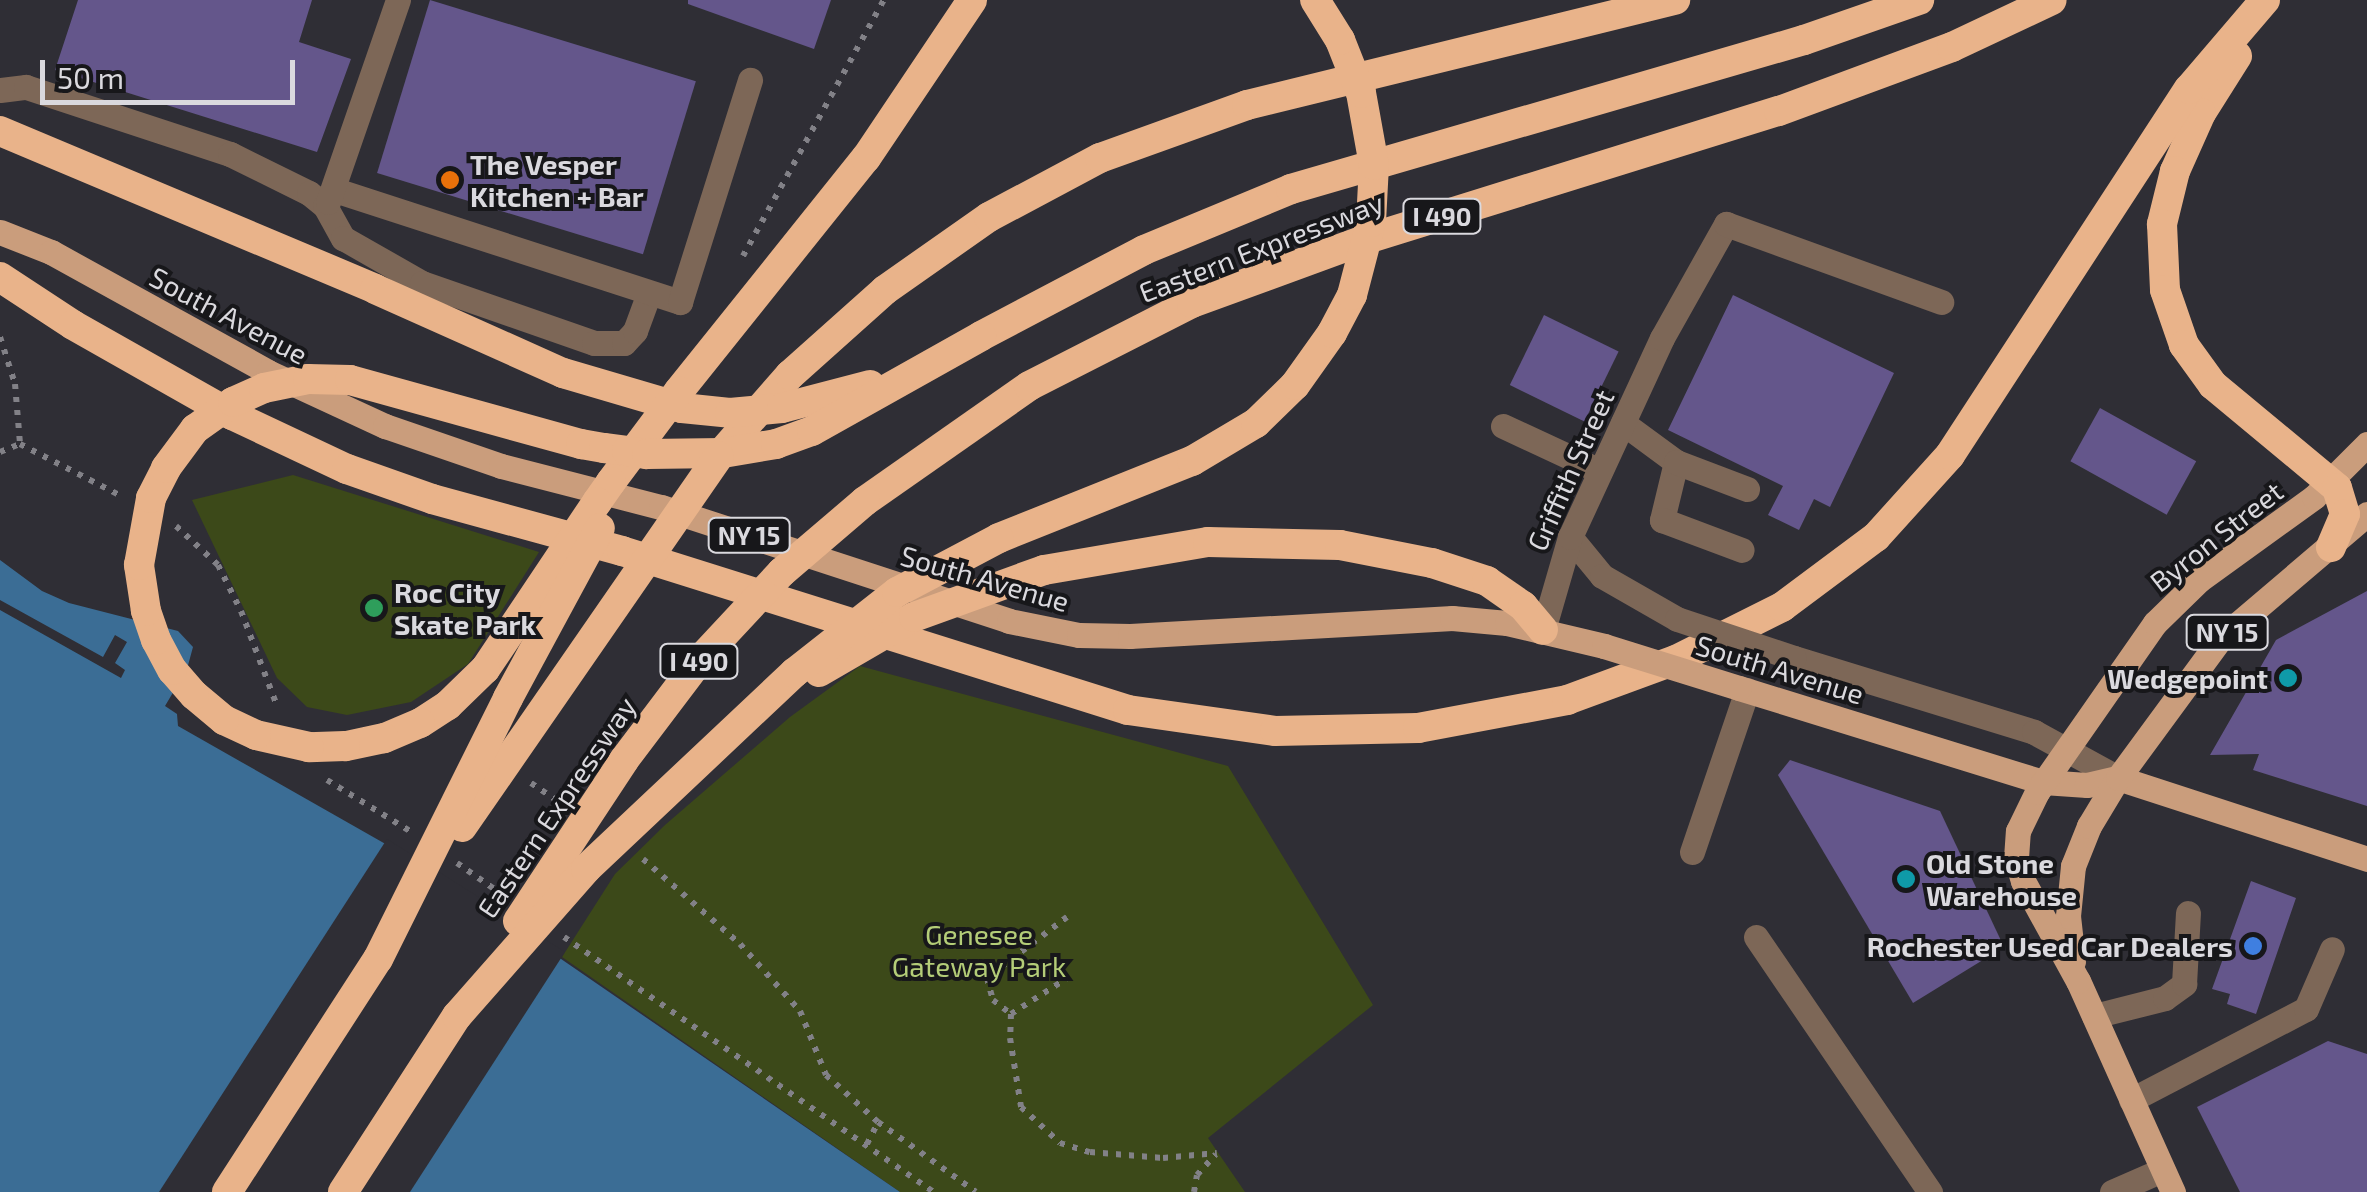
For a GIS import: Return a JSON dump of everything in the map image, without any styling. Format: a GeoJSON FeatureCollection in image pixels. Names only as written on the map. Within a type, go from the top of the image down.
{"type":"FeatureCollection","features":[{"type":"Feature","properties":{"kind":"highway"},"geometry":{"type":"LineString","coordinates":[[972,0],[866,158],[679,391],[645,436],[634,452],[622,467],[596,502],[473,684],[448,706],[402,731],[365,743],[328,747],[256,736],[224,720],[172,670],[146,611],[139,565],[151,498],[166,468],[195,429],[233,402],[264,388],[308,379],[350,380],[581,444],[626,452],[637,452],[647,454],[724,454],[776,444],[812,431],[1144,250],[1291,190],[1804,40],[1918,0]]}},
{"type":"Feature","properties":{"kind":"highway"},"geometry":{"type":"LineString","coordinates":[[457,1016],[563,894],[697,764],[860,617],[937,567],[1209,453],[1256,423],[1295,385],[1332,333],[1352,295],[1371,222],[1372,148],[1361,93],[1340,40],[1316,0]]}},
{"type":"Feature","properties":{"kind":"highway"},"geometry":{"type":"LineString","coordinates":[[227,1192],[578,654],[719,456],[790,375],[885,290],[989,218],[1100,158],[1248,105],[1676,0]]}},
{"type":"Feature","properties":{"kind":"highway","name":"Eastern Expressway"},"geometry":{"type":"LineString","coordinates":[[457,1016],[589,811],[660,711],[749,605],[865,501],[1029,386],[1192,302],[1308,258],[1809,101],[1952,46],[2052,0]]}},
{"type":"Feature","properties":{"kind":"highway"},"geometry":{"type":"LineString","coordinates":[[0,277],[73,325],[232,415],[346,469],[432,500],[622,551],[1128,710],[1275,731],[1418,728],[1567,700],[1654,670],[1763,618],[1858,553],[1915,498],[1950,455],[2189,89],[2264,0]]}},
{"type":"Feature","properties":{"kind":"highway"},"geometry":{"type":"LineString","coordinates":[[2276,0],[2216,89],[2182,152],[2164,208],[2162,274],[2173,319],[2201,372],[2238,410],[2331,481],[2342,496],[2346,514],[2331,547]]}},
{"type":"Feature","properties":{"kind":"highway"},"geometry":{"type":"LineString","coordinates":[[0,131],[573,377],[644,399],[713,412],[782,408],[832,398],[890,378],[981,336]]}},
{"type":"Feature","properties":{"kind":"highway"},"geometry":{"type":"LineString","coordinates":[[378,959],[524,668],[679,391]]}},
{"type":"Feature","properties":{"kind":"highway"},"geometry":{"type":"LineString","coordinates":[[697,764],[777,701],[863,645],[938,606],[1044,570],[1208,542],[1340,545],[1432,563],[1488,581],[1523,606],[1543,630]]}},
{"type":"Feature","properties":{"kind":"highway","name":"I 490"},"geometry":{"type":"LineString","coordinates":[[343,1192],[457,1016]]}},
{"type":"Feature","properties":{"kind":"main road","name":"South Avenue"},"geometry":{"type":"LineString","coordinates":[[0,232],[52,252],[255,366],[385,426],[501,466],[661,506],[1009,621],[1060,633],[1115,636],[1410,617],[1472,619],[1543,630],[2044,782],[2086,785],[2118,778],[2367,859]]}},
{"type":"Feature","properties":{"kind":"main road","name":"Byron Street"},"geometry":{"type":"LineString","coordinates":[[2044,782],[2168,610],[2331,481],[2367,444]]}},
{"type":"Feature","properties":{"kind":"main road","name":"NY 15"},"geometry":{"type":"LineString","coordinates":[[2078,980],[2069,934],[2073,866],[2082,839],[2118,778],[2212,647],[2248,612],[2367,514]]}},
{"type":"Feature","properties":{"kind":"main road","name":"NY 15"},"geometry":{"type":"LineString","coordinates":[[2044,782],[2022,819],[2016,858],[2022,882],[2078,980],[2168,1181]]}},
{"type":"Feature","properties":{"kind":"street"},"geometry":{"type":"LineString","coordinates":[[398,0],[330,198],[342,238],[422,283],[594,344],[618,346],[630,338],[649,292]]}},
{"type":"Feature","properties":{"kind":"street"},"geometry":{"type":"LineString","coordinates":[[0,90],[26,87],[213,148],[330,198],[680,302],[750,80]]}},
{"type":"Feature","properties":{"kind":"street","name":"Griffith Street"},"geometry":{"type":"LineString","coordinates":[[1543,630],[1570,537],[1662,338],[1726,224],[1940,302]]}},
{"type":"Feature","properties":{"kind":"street"},"geometry":{"type":"LineString","coordinates":[[1623,423],[1676,462],[1747,490]]}},
{"type":"Feature","properties":{"kind":"street"},"geometry":{"type":"LineString","coordinates":[[1503,426],[1600,471]]}},
{"type":"Feature","properties":{"kind":"street"},"geometry":{"type":"LineString","coordinates":[[1676,462],[1662,520],[1742,550]]}},
{"type":"Feature","properties":{"kind":"street","name":"South Avenue"},"geometry":{"type":"LineString","coordinates":[[1570,537],[1602,576],[1676,619],[2022,727],[2118,778]]}},
{"type":"Feature","properties":{"kind":"street"},"geometry":{"type":"LineString","coordinates":[[1692,852],[1743,689]]}},
{"type":"Feature","properties":{"kind":"street"},"geometry":{"type":"LineString","coordinates":[[2094,1016],[2165,998],[2184,984],[2188,912]]}},
{"type":"Feature","properties":{"kind":"street"},"geometry":{"type":"LineString","coordinates":[[1756,937],[1930,1192]]}},
{"type":"Feature","properties":{"kind":"street"},"geometry":{"type":"LineString","coordinates":[[2132,1100],[2306,1009],[2332,950]]}},
{"type":"Feature","properties":{"kind":"street"},"geometry":{"type":"LineString","coordinates":[[2112,1192],[2168,1181]]}},
{"type":"Feature","properties":{"kind":"path"},"geometry":{"type":"LineString","coordinates":[[738,263],[884,0]]}},
{"type":"Feature","properties":{"kind":"path"},"geometry":{"type":"LineString","coordinates":[[0,452],[20,444]]}},
{"type":"Feature","properties":{"kind":"path"},"geometry":{"type":"LineString","coordinates":[[311,771],[417,836]]}},
{"type":"Feature","properties":{"kind":"path"},"geometry":{"type":"LineString","coordinates":[[449,858],[514,902]]}},
{"type":"Feature","properties":{"kind":"path"},"geometry":{"type":"LineString","coordinates":[[1012,1014],[993,1000],[987,978],[1067,916]]}},
{"type":"Feature","properties":{"kind":"path"},"geometry":{"type":"LineString","coordinates":[[562,935],[933,1192]]}},
{"type":"Feature","properties":{"kind":"path"},"geometry":{"type":"LineString","coordinates":[[1012,1014],[1066,978]]}},
{"type":"Feature","properties":{"kind":"path"},"geometry":{"type":"LineString","coordinates":[[1012,1014],[1010,1038],[1021,1108],[1060,1143],[1090,1152],[1164,1158],[1217,1153],[1197,1175],[1194,1192]]}},
{"type":"Feature","properties":{"kind":"path"},"geometry":{"type":"LineString","coordinates":[[867,1144],[878,1122]]}},
{"type":"Feature","properties":{"kind":"green space","name":"Roc City Skate Park"},"geometry":{"type":"Polygon","coordinates":[[[293,475],[539,552],[468,664],[411,702],[347,715],[307,707],[277,678],[192,500],[293,475]]]}},
{"type":"Feature","properties":{"kind":"green space","name":"Genesee Gateway Park"},"geometry":{"type":"Polygon","coordinates":[[[860,666],[1228,766],[1373,1005],[1208,1138],[1245,1192],[900,1192],[562,957],[615,874],[665,825],[790,717],[860,666]]]}},
{"type":"Feature","properties":{"kind":"water"},"geometry":{"type":"Polygon","coordinates":[[[0,560],[42,591],[69,603],[178,631],[193,647],[187,669],[165,706],[177,714],[178,726],[433,871],[900,1192],[0,1192],[0,610],[121,678],[125,670],[115,663],[127,642],[115,635],[103,657],[0,600],[0,560]]]}},
{"type":"Feature","properties":{"kind":"pier"},"geometry":{"type":"Polygon","coordinates":[[[387,839],[565,952],[410,1192],[159,1192],[387,839]]]}},
{"type":"Feature","properties":{"kind":"building"},"geometry":{"type":"Polygon","coordinates":[[[78,0],[312,0],[299,42],[351,59],[317,152],[55,70],[78,0]]]}},
{"type":"Feature","properties":{"kind":"building"},"geometry":{"type":"Polygon","coordinates":[[[430,0],[696,81],[643,254],[377,173],[430,0]]]}},
{"type":"Feature","properties":{"kind":"building"},"geometry":{"type":"Polygon","coordinates":[[[688,0],[831,0],[814,49],[688,4],[688,0]]]}},
{"type":"Feature","properties":{"kind":"building"},"geometry":{"type":"Polygon","coordinates":[[[1733,295],[1894,373],[1830,507],[1814,499],[1799,530],[1768,515],[1783,486],[1668,430],[1733,295]]]}},
{"type":"Feature","properties":{"kind":"building"},"geometry":{"type":"Polygon","coordinates":[[[1544,315],[1619,351],[1584,421],[1510,385],[1544,315]]]}},
{"type":"Feature","properties":{"kind":"building"},"geometry":{"type":"Polygon","coordinates":[[[2100,408],[2196,461],[2167,515],[2070,461],[2100,408]]]}},
{"type":"Feature","properties":{"kind":"building","name":"Wedgepoint"},"geometry":{"type":"Polygon","coordinates":[[[2367,591],[2367,806],[2253,770],[2259,754],[2210,755],[2276,640],[2367,591]]]}},
{"type":"Feature","properties":{"kind":"building","name":"Old Stone Warehouse"},"geometry":{"type":"Polygon","coordinates":[[[1790,760],[1940,811],[2004,947],[1913,1003],[1778,775],[1790,760]]]}},
{"type":"Feature","properties":{"kind":"building","name":"Rochester Used Car Dealers"},"geometry":{"type":"Polygon","coordinates":[[[2251,881],[2296,898],[2256,1014],[2227,1004],[2230,994],[2212,989],[2251,881]]]}},
{"type":"Feature","properties":{"kind":"building"},"geometry":{"type":"Polygon","coordinates":[[[2328,1041],[2367,1054],[2367,1192],[2240,1192],[2197,1107],[2328,1041]]]}},
{"type":"Feature","properties":{"kind":"place","name":"The Vesper Kitchen + Bar"},"geometry":{"type":"Point","coordinates":[450,180]}},
{"type":"Feature","properties":{"kind":"place","name":"Roc City Skate Park"},"geometry":{"type":"Point","coordinates":[374,608]}},
{"type":"Feature","properties":{"kind":"place","name":"Wedgepoint"},"geometry":{"type":"Point","coordinates":[2288,678]}},
{"type":"Feature","properties":{"kind":"place","name":"Old Stone Warehouse"},"geometry":{"type":"Point","coordinates":[1906,879]}},
{"type":"Feature","properties":{"kind":"place","name":"Rochester Used Car Dealers"},"geometry":{"type":"Point","coordinates":[2253,946]}}]}
